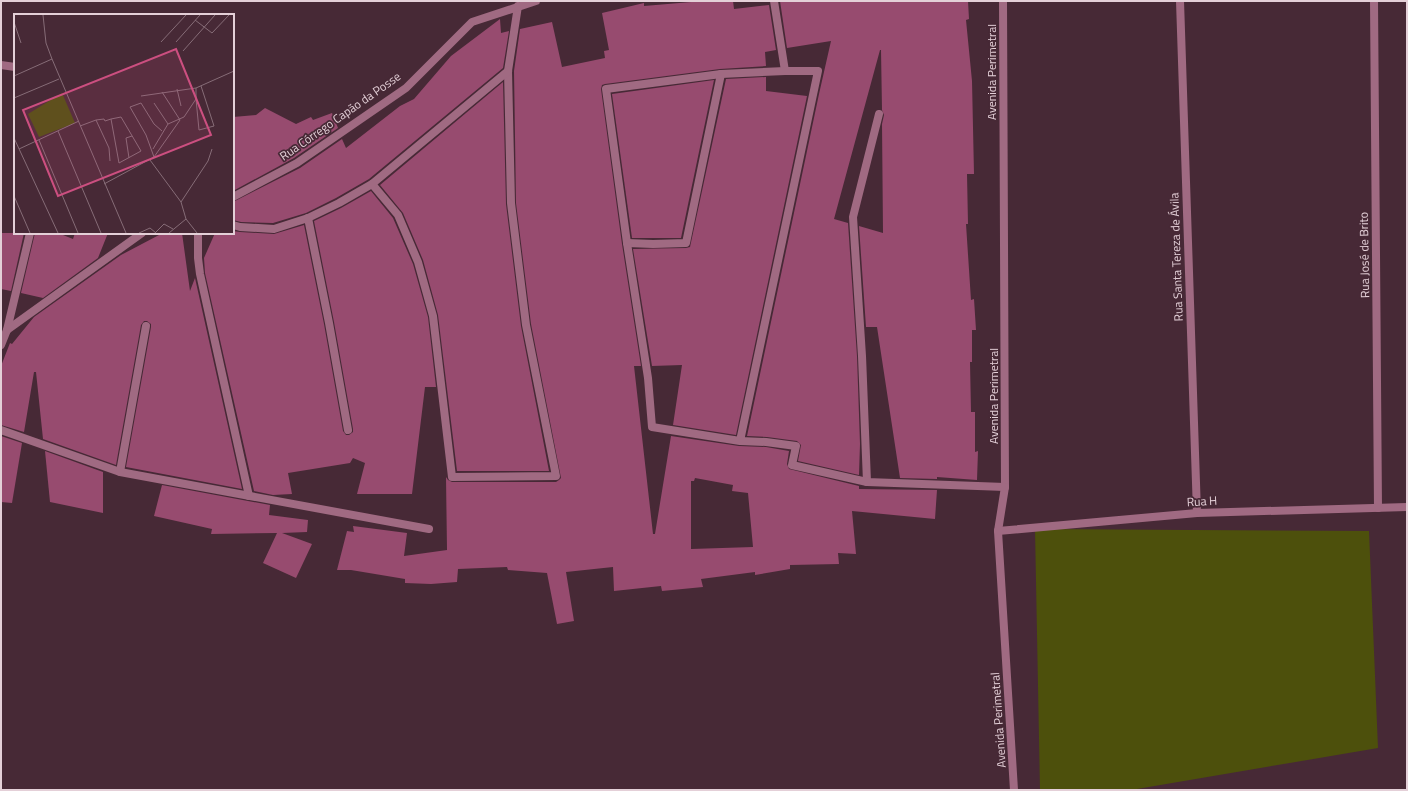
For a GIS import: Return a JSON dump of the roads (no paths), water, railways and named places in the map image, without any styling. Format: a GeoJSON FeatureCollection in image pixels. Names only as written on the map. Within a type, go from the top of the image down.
{"type":"FeatureCollection","features":[{"type":"Feature","properties":{"kind":"street","name":"Rua Córrego Capão da Posse"},"geometry":{"type":"LineString","coordinates":[[234,196],[297,163],[406,88],[472,22],[536,1]]}},
{"type":"Feature","properties":{"kind":"street"},"geometry":{"type":"LineString","coordinates":[[774,1],[785,70]]}},
{"type":"Feature","properties":{"kind":"street","name":"Avenida Perimetral"},"geometry":{"type":"LineString","coordinates":[[1003,1],[1005,487],[998,531],[1014,790]]}},
{"type":"Feature","properties":{"kind":"street","name":"Rua Santa Tereza de Ávila"},"geometry":{"type":"LineString","coordinates":[[1180,1],[1197,513]]}},
{"type":"Feature","properties":{"kind":"street","name":"Rua José de Brito"},"geometry":{"type":"LineString","coordinates":[[1374,1],[1378,508]]}},
{"type":"Feature","properties":{"kind":"street"},"geometry":{"type":"LineString","coordinates":[[372,184],[398,215],[418,262],[433,316],[452,477],[556,476],[526,325],[511,202],[508,71],[518,6]]}},
{"type":"Feature","properties":{"kind":"street"},"geometry":{"type":"LineString","coordinates":[[1,65],[14,67]]}},
{"type":"Feature","properties":{"kind":"street"},"geometry":{"type":"LineString","coordinates":[[740,440],[818,71],[785,70],[721,74],[606,89],[626,243],[648,378],[652,427],[740,440],[796,446],[792,465],[867,482],[1005,487]]}},
{"type":"Feature","properties":{"kind":"street"},"geometry":{"type":"LineString","coordinates":[[234,225],[274,229],[308,218],[339,203],[372,184],[508,71]]}},
{"type":"Feature","properties":{"kind":"street"},"geometry":{"type":"LineString","coordinates":[[626,243],[653,244],[686,242],[721,74]]}},
{"type":"Feature","properties":{"kind":"street"},"geometry":{"type":"LineString","coordinates":[[867,482],[854,217],[879,114]]}},
{"type":"Feature","properties":{"kind":"street"},"geometry":{"type":"LineString","coordinates":[[308,218],[348,430]]}},
{"type":"Feature","properties":{"kind":"street"},"geometry":{"type":"LineString","coordinates":[[1,345],[7,330],[30,234]]}},
{"type":"Feature","properties":{"kind":"street"},"geometry":{"type":"LineString","coordinates":[[7,330],[141,234]]}},
{"type":"Feature","properties":{"kind":"street"},"geometry":{"type":"LineString","coordinates":[[198,234],[200,274],[249,496]]}},
{"type":"Feature","properties":{"kind":"street"},"geometry":{"type":"LineString","coordinates":[[120,472],[146,326]]}},
{"type":"Feature","properties":{"kind":"street"},"geometry":{"type":"LineString","coordinates":[[1,430],[120,472],[429,529]]}},
{"type":"Feature","properties":{"kind":"street","name":"Rua H"},"geometry":{"type":"LineString","coordinates":[[998,531],[1197,513],[1407,507]]}}]}
